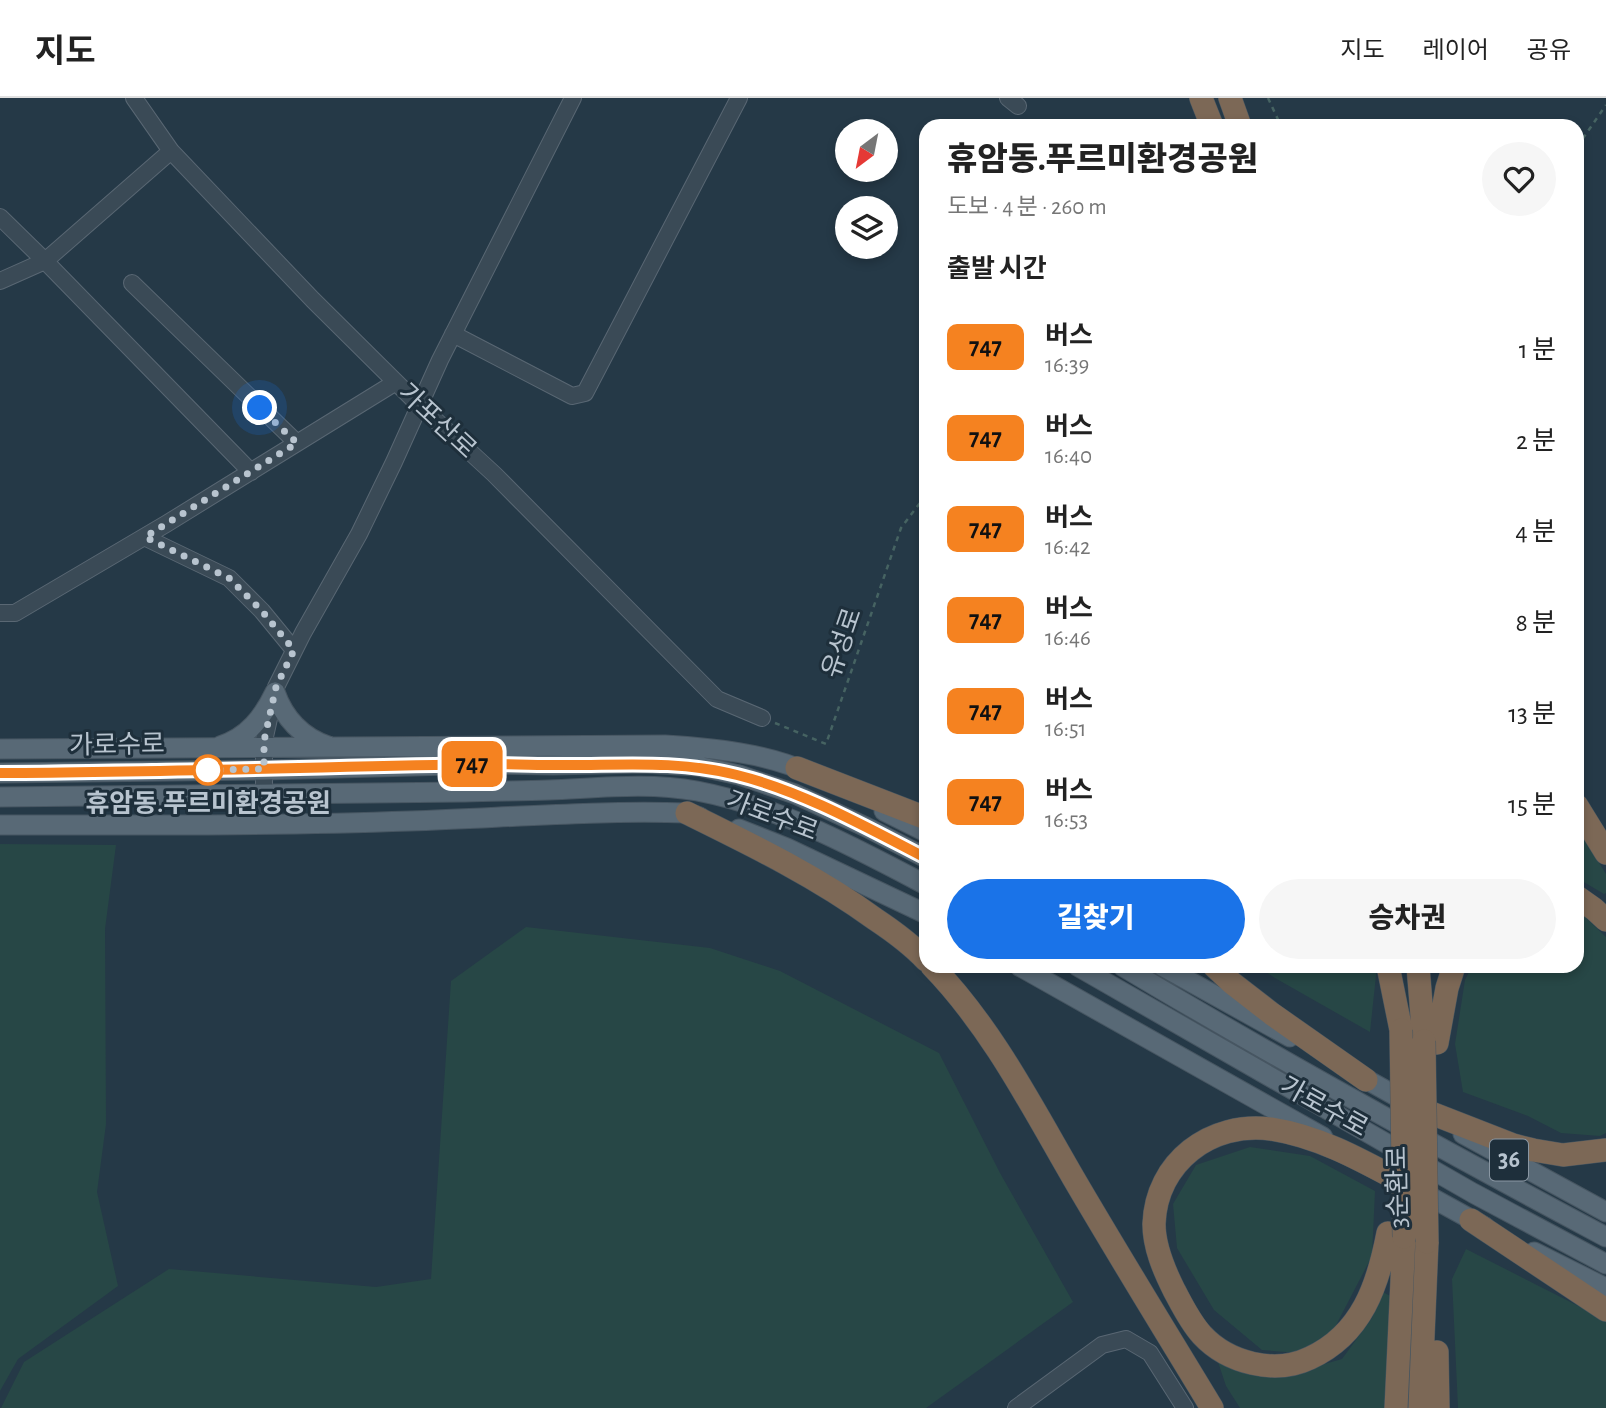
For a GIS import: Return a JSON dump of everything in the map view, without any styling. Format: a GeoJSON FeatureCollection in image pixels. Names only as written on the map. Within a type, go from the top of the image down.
{"type":"FeatureCollection","features":[{"type":"Feature","properties":{"kind":"highway"},"geometry":{"type":"LineString","coordinates":[[1201,98],[1209,119]]}},
{"type":"Feature","properties":{"kind":"highway"},"geometry":{"type":"LineString","coordinates":[[1230,98],[1238,119]]}},
{"type":"Feature","properties":{"kind":"highway"},"geometry":{"type":"LineString","coordinates":[[797,768],[919,814]]}},
{"type":"Feature","properties":{"kind":"highway"},"geometry":{"type":"LineString","coordinates":[[687,813],[812,876],[856,904],[919,954]]}},
{"type":"Feature","properties":{"kind":"highway"},"geometry":{"type":"LineString","coordinates":[[1584,817],[1606,853]]}},
{"type":"Feature","properties":{"kind":"highway"},"geometry":{"type":"LineString","coordinates":[[1584,902],[1606,920]]}},
{"type":"Feature","properties":{"kind":"highway"},"geometry":{"type":"LineString","coordinates":[[938,973],[995,1043],[1125,1266],[1212,1408]]}},
{"type":"Feature","properties":{"kind":"highway","name":"36"},"geometry":{"type":"LineString","coordinates":[[1221,973],[1272,1014],[1366,1080]]}},
{"type":"Feature","properties":{"kind":"highway"},"geometry":{"type":"LineString","coordinates":[[1389,973],[1401,1030]]}},
{"type":"Feature","properties":{"kind":"highway","name":"3순환로"},"geometry":{"type":"LineString","coordinates":[[1397,973],[1401,1030],[1419,1175],[1433,1243],[1420,1408]]}},
{"type":"Feature","properties":{"kind":"highway"},"geometry":{"type":"LineString","coordinates":[[1419,973],[1431,1042]]}},
{"type":"Feature","properties":{"kind":"highway"},"geometry":{"type":"LineString","coordinates":[[1419,1175],[1349,1154],[1318,1141],[1270,1129],[1236,1130],[1218,1135],[1196,1145],[1180,1160],[1159,1197],[1154,1223],[1166,1276],[1190,1320],[1211,1343],[1227,1354],[1249,1362],[1271,1366],[1306,1360],[1344,1336],[1355,1323],[1396,1235],[1415,1135],[1431,1042],[1452,973]]}},
{"type":"Feature","properties":{"kind":"highway"},"geometry":{"type":"LineString","coordinates":[[1413,1106],[1513,1145],[1533,1150],[1563,1155],[1606,1150]]}},
{"type":"Feature","properties":{"kind":"highway"},"geometry":{"type":"LineString","coordinates":[[1471,1220],[1606,1310]]}},
{"type":"Feature","properties":{"kind":"highway","name":"3순환로"},"geometry":{"type":"LineString","coordinates":[[1396,1235],[1396,1408]]}},
{"type":"Feature","properties":{"kind":"highway"},"geometry":{"type":"LineString","coordinates":[[1433,1243],[1438,1408]]}},
{"type":"Feature","properties":{"kind":"main road"},"geometry":{"type":"LineString","coordinates":[[213,748],[237,739],[252,727],[275,692]]}},
{"type":"Feature","properties":{"kind":"main road"},"geometry":{"type":"LineString","coordinates":[[275,692],[279,705],[299,730],[318,743],[334,748]]}},
{"type":"Feature","properties":{"kind":"main road","name":"가로수로"},"geometry":{"type":"LineString","coordinates":[[0,749],[665,745],[704,748],[749,755],[797,768],[919,829]]}},
{"type":"Feature","properties":{"kind":"main road","name":"가로수로"},"geometry":{"type":"LineString","coordinates":[[334,748],[486,764]]}},
{"type":"Feature","properties":{"kind":"main road","name":"가로수로"},"geometry":{"type":"LineString","coordinates":[[0,773],[486,764],[643,763],[697,766],[795,794],[919,854]]}},
{"type":"Feature","properties":{"kind":"main road","name":"가로수로"},"geometry":{"type":"LineString","coordinates":[[0,797],[264,795],[639,786],[680,789],[734,799],[780,814],[854,847],[919,880]]}},
{"type":"Feature","properties":{"kind":"main road"},"geometry":{"type":"LineString","coordinates":[[531,814],[598,787],[687,813]]}},
{"type":"Feature","properties":{"kind":"main road","name":"가로수로"},"geometry":{"type":"LineString","coordinates":[[0,825],[264,824],[411,821],[602,812],[687,813],[735,827],[787,848],[919,911]]}},
{"type":"Feature","properties":{"kind":"main road","name":"가로수로"},"geometry":{"type":"LineString","coordinates":[[1032,973],[1419,1175],[1606,1264]]}},
{"type":"Feature","properties":{"kind":"main road","name":"가로수로"},"geometry":{"type":"LineString","coordinates":[[1088,973],[1419,1175],[1471,1220],[1606,1288]]}},
{"type":"Feature","properties":{"kind":"main road","name":"가로수로"},"geometry":{"type":"LineString","coordinates":[[1134,973],[1415,1135],[1606,1237]]}},
{"type":"Feature","properties":{"kind":"main road","name":"가로수로"},"geometry":{"type":"LineString","coordinates":[[1175,973],[1366,1080]]}},
{"type":"Feature","properties":{"kind":"main road","name":"36"},"geometry":{"type":"LineString","coordinates":[[1366,1080],[1606,1213]]}},
{"type":"Feature","properties":{"kind":"street","name":"가포산로"},"geometry":{"type":"LineString","coordinates":[[134,98],[171,151],[313,300],[419,405],[494,474],[717,699],[762,718]]}},
{"type":"Feature","properties":{"kind":"street"},"geometry":{"type":"LineString","coordinates":[[264,824],[264,741],[275,692],[294,650],[359,534],[453,334],[573,98]]}},
{"type":"Feature","properties":{"kind":"street"},"geometry":{"type":"LineString","coordinates":[[453,334],[572,396],[585,393],[739,98]]}},
{"type":"Feature","properties":{"kind":"street"},"geometry":{"type":"LineString","coordinates":[[0,281],[45,261],[171,151]]}},
{"type":"Feature","properties":{"kind":"street"},"geometry":{"type":"LineString","coordinates":[[0,217],[251,472]]}},
{"type":"Feature","properties":{"kind":"street"},"geometry":{"type":"LineString","coordinates":[[132,283],[297,443]]}},
{"type":"Feature","properties":{"kind":"street"},"geometry":{"type":"LineString","coordinates":[[0,613],[15,613],[145,537],[396,382]]}},
{"type":"Feature","properties":{"kind":"street"},"geometry":{"type":"LineString","coordinates":[[145,537],[229,578],[262,611],[294,650]]}},
{"type":"Feature","properties":{"kind":"street"},"geometry":{"type":"LineString","coordinates":[[1016,1408],[1102,1345],[1126,1339],[1150,1353],[1185,1408]]}},
{"type":"Feature","properties":{"kind":"path"},"geometry":{"type":"LineString","coordinates":[[1268,98],[1278,119]]}},
{"type":"Feature","properties":{"kind":"path"},"geometry":{"type":"LineString","coordinates":[[1584,137],[1606,105]]}},
{"type":"Feature","properties":{"kind":"path","name":"유성로"},"geometry":{"type":"LineString","coordinates":[[762,718],[826,744],[901,528],[919,504]]}},
{"type":"Feature","properties":{"kind":"green space"},"geometry":{"type":"Polygon","coordinates":[[[1584,838],[1606,874],[1604,894],[1584,882],[1584,838]]]}},
{"type":"Feature","properties":{"kind":"green space"},"geometry":{"type":"Polygon","coordinates":[[[0,844],[116,845],[105,929],[106,1124],[97,1192],[118,1286],[18,1359],[0,1391],[0,844]]]}},
{"type":"Feature","properties":{"kind":"green space"},"geometry":{"type":"Polygon","coordinates":[[[1584,916],[1606,937],[1606,1133],[1600,1136],[1561,1133],[1528,1116],[1463,1092],[1455,1044],[1465,980],[1468,973],[1584,973],[1584,916]]]}},
{"type":"Feature","properties":{"kind":"green space"},"geometry":{"type":"Polygon","coordinates":[[[526,927],[710,948],[780,971],[939,1053],[1000,1173],[1073,1302],[926,1408],[1,1408],[24,1362],[169,1269],[376,1287],[431,1279],[451,981],[526,927]]]}},
{"type":"Feature","properties":{"kind":"green space"},"geometry":{"type":"Polygon","coordinates":[[[1268,973],[1376,973],[1370,1032],[1268,973]]]}},
{"type":"Feature","properties":{"kind":"green space"},"geometry":{"type":"Polygon","coordinates":[[[1250,1147],[1310,1156],[1375,1191],[1372,1256],[1333,1331],[1298,1353],[1262,1350],[1214,1310],[1177,1248],[1173,1204],[1196,1165],[1250,1147]]]}},
{"type":"Feature","properties":{"kind":"green space"},"geometry":{"type":"Polygon","coordinates":[[[1466,1249],[1606,1320],[1606,1408],[1458,1408],[1452,1279],[1466,1249]]]}},
{"type":"Feature","properties":{"kind":"green space"},"geometry":{"type":"Polygon","coordinates":[[[1383,1292],[1392,1297],[1386,1408],[1240,1408],[1226,1386],[1218,1362],[1286,1375],[1342,1359],[1372,1318],[1383,1292]]]}},
{"type":"Feature","properties":{"kind":"bus line","name":"747"},"geometry":{"type":"LineString","coordinates":[[0,773],[486,764],[643,763],[697,766],[739,775],[795,794],[919,854]]}},
{"type":"Feature","properties":{"kind":"place","name":"휴암동.푸르미환경공원"},"geometry":{"type":"Point","coordinates":[208,770]}},
{"type":"Feature","properties":{"kind":"route"},"geometry":{"type":"LineString","coordinates":[[208,770],[264,769],[264,741],[276,687],[294,650],[262,611],[229,578],[145,537],[297,443],[260,408]]}}]}
